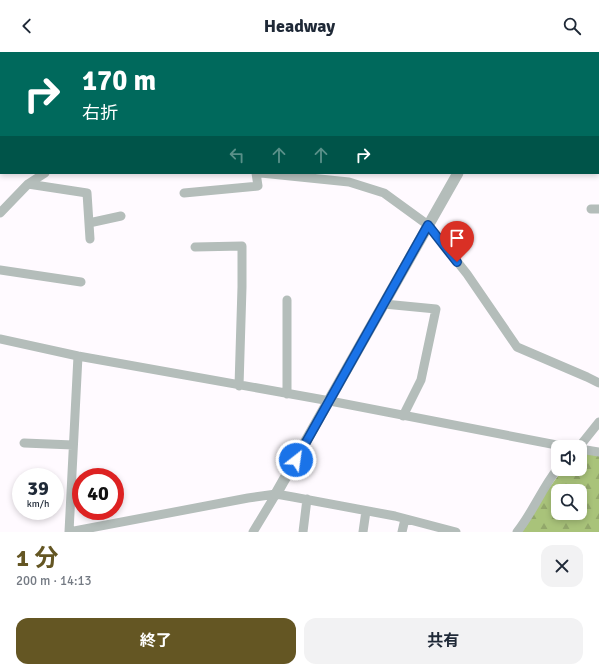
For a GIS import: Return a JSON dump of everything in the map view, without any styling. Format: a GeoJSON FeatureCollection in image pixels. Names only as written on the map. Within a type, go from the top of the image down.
{"type":"FeatureCollection","features":[{"type":"Feature","properties":{"kind":"street"},"geometry":{"type":"LineString","coordinates":[[0,213],[28,184],[43,174]]}},
{"type":"Feature","properties":{"kind":"street"},"geometry":{"type":"LineString","coordinates":[[184,193],[258,186],[256,174]]}},
{"type":"Feature","properties":{"kind":"street"},"geometry":{"type":"LineString","coordinates":[[271,174],[349,182],[384,193],[428,225],[467,274],[517,347],[599,383]]}},
{"type":"Feature","properties":{"kind":"street"},"geometry":{"type":"LineString","coordinates":[[254,532],[330,401],[457,174]]}},
{"type":"Feature","properties":{"kind":"street"},"geometry":{"type":"LineString","coordinates":[[28,184],[87,193],[90,239]]}},
{"type":"Feature","properties":{"kind":"street"},"geometry":{"type":"LineString","coordinates":[[89,223],[121,216]]}},
{"type":"Feature","properties":{"kind":"street"},"geometry":{"type":"LineString","coordinates":[[195,247],[242,246],[239,386]]}},
{"type":"Feature","properties":{"kind":"street"},"geometry":{"type":"LineString","coordinates":[[0,270],[81,282]]}},
{"type":"Feature","properties":{"kind":"street"},"geometry":{"type":"LineString","coordinates":[[287,300],[287,394]]}},
{"type":"Feature","properties":{"kind":"street"},"geometry":{"type":"LineString","coordinates":[[384,304],[436,309],[421,380],[403,416]]}},
{"type":"Feature","properties":{"kind":"street"},"geometry":{"type":"LineString","coordinates":[[0,339],[78,356],[239,386],[330,401],[551,444]]}},
{"type":"Feature","properties":{"kind":"street"},"geometry":{"type":"LineString","coordinates":[[78,356],[69,532],[109,528],[248,498],[276,494],[405,519],[456,532]]}},
{"type":"Feature","properties":{"kind":"street"},"geometry":{"type":"LineString","coordinates":[[586,440],[599,422]]}},
{"type":"Feature","properties":{"kind":"street"},"geometry":{"type":"LineString","coordinates":[[24,443],[73,445]]}},
{"type":"Feature","properties":{"kind":"street"},"geometry":{"type":"LineString","coordinates":[[587,449],[599,452]]}},
{"type":"Feature","properties":{"kind":"street"},"geometry":{"type":"LineString","coordinates":[[517,532],[528,517],[538,496],[552,476]]}},
{"type":"Feature","properties":{"kind":"street"},"geometry":{"type":"LineString","coordinates":[[303,532],[307,499]]}},
{"type":"Feature","properties":{"kind":"street"},"geometry":{"type":"LineString","coordinates":[[363,532],[366,511]]}},
{"type":"Feature","properties":{"kind":"street"},"geometry":{"type":"LineString","coordinates":[[402,532],[405,519]]}},
{"type":"Feature","properties":{"kind":"green space"},"geometry":{"type":"Polygon","coordinates":[[[587,450],[599,452],[599,532],[517,532],[551,485],[551,520],[587,520],[587,484],[552,484],[558,476],[587,476],[587,450]]]}},
{"type":"Feature","properties":{"kind":"route"},"geometry":{"type":"LineString","coordinates":[[296,460],[428,225],[457,262]]}}]}
